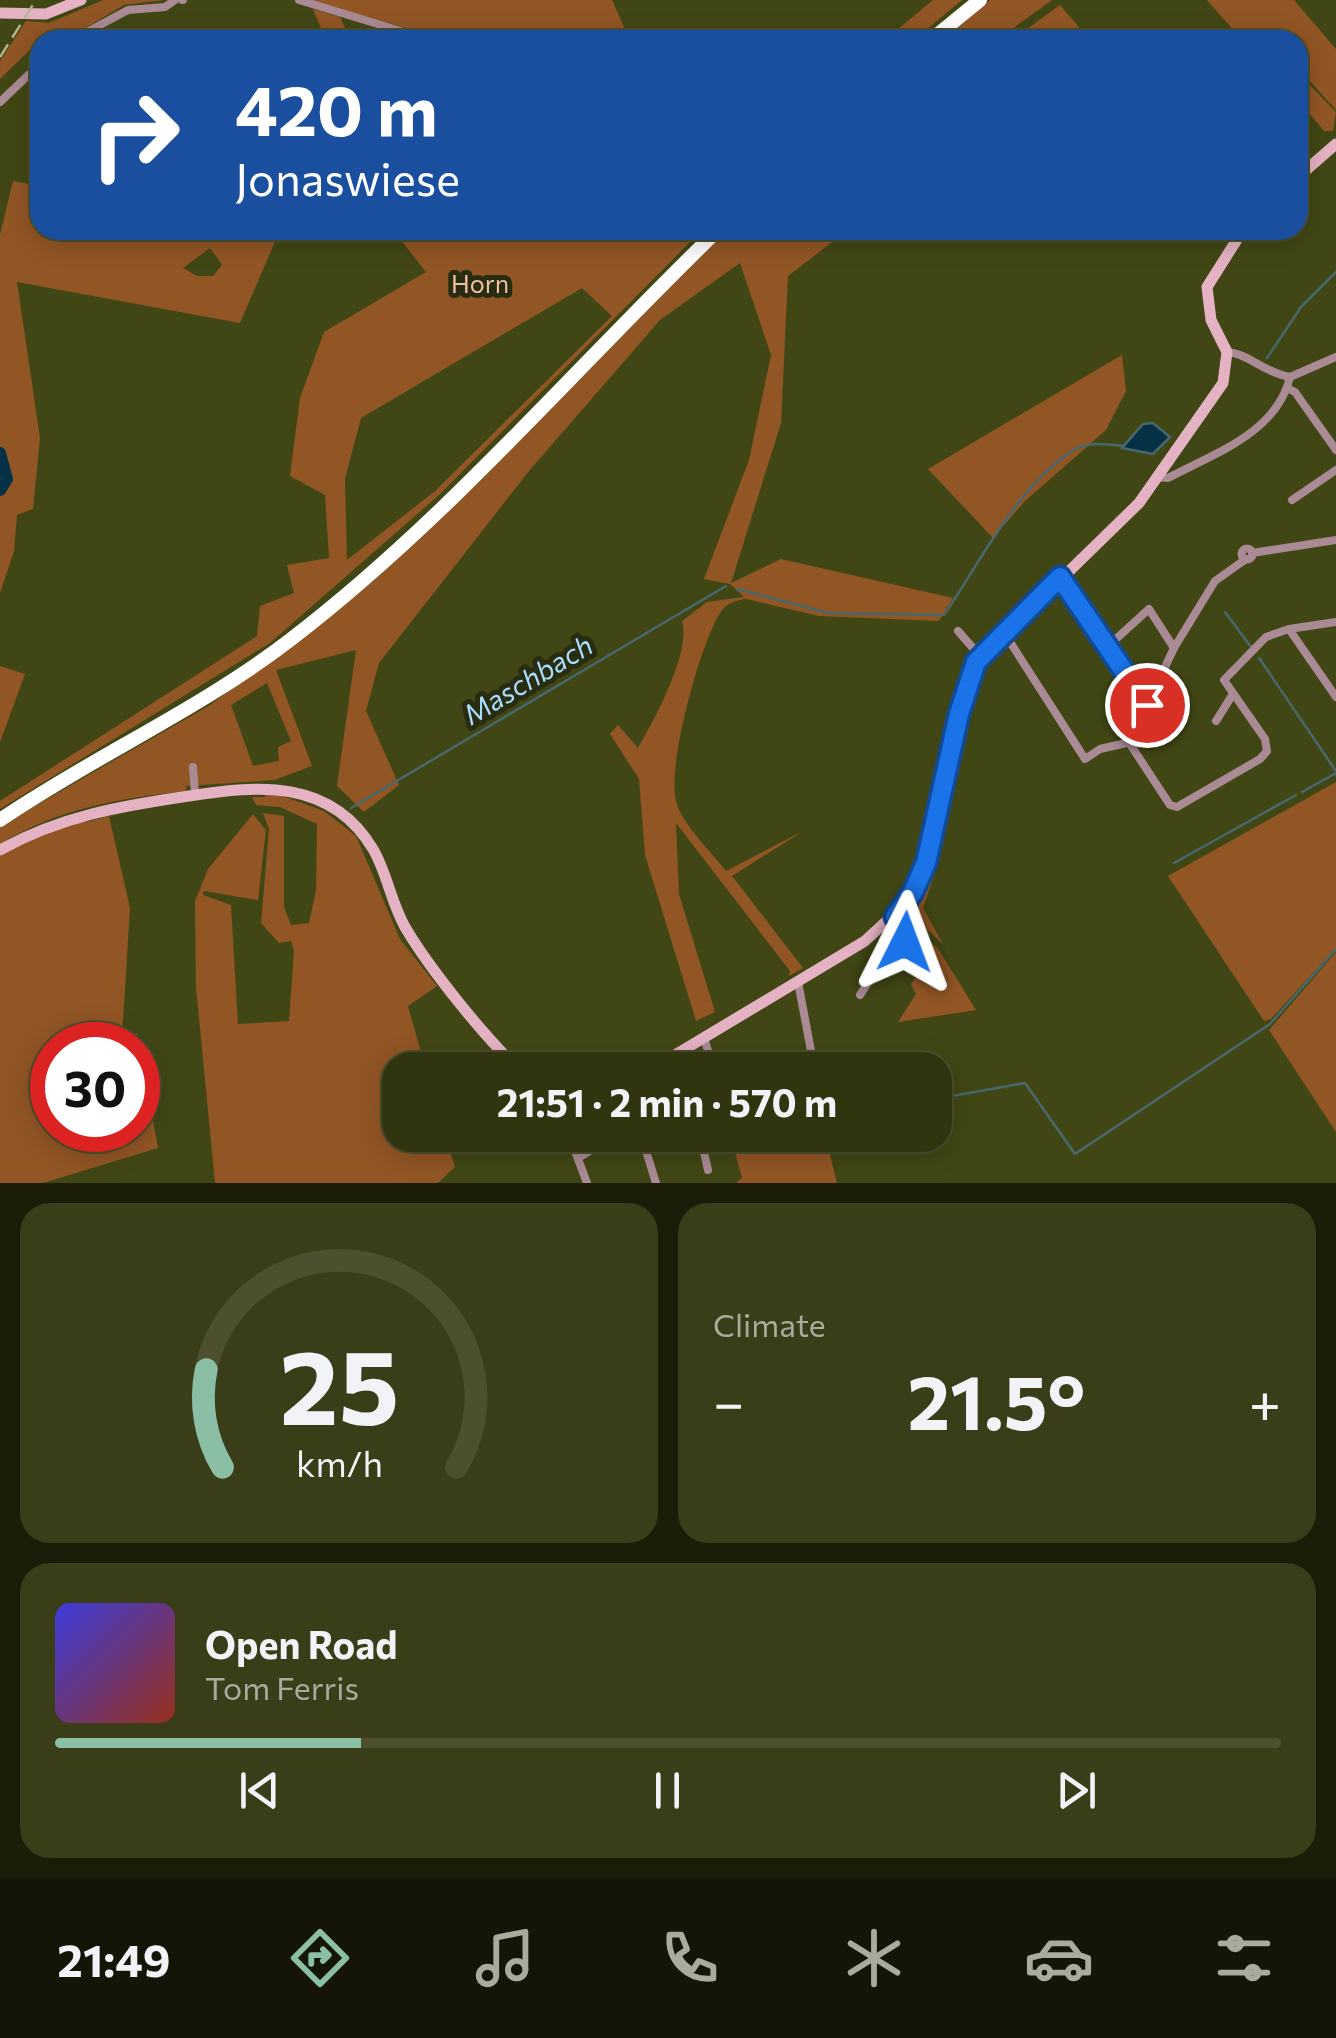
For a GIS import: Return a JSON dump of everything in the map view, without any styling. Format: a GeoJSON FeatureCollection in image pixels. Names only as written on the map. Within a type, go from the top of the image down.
{"type":"FeatureCollection","features":[{"type":"Feature","properties":{"kind":"highway"},"geometry":{"type":"LineString","coordinates":[[932,30],[969,0]]}},
{"type":"Feature","properties":{"kind":"highway"},"geometry":{"type":"LineString","coordinates":[[943,30],[980,0]]}},
{"type":"Feature","properties":{"kind":"highway"},"geometry":{"type":"LineString","coordinates":[[204,696],[301,623],[384,552],[698,240]]}},
{"type":"Feature","properties":{"kind":"highway"},"geometry":{"type":"LineString","coordinates":[[0,820],[290,640],[402,546],[708,240]]}},
{"type":"Feature","properties":{"kind":"highway"},"geometry":{"type":"LineString","coordinates":[[0,812],[169,717]]}},
{"type":"Feature","properties":{"kind":"street"},"geometry":{"type":"LineString","coordinates":[[0,13],[46,14],[81,0]]}},
{"type":"Feature","properties":{"kind":"street"},"geometry":{"type":"LineString","coordinates":[[91,30],[128,10],[165,7],[180,0]]}},
{"type":"Feature","properties":{"kind":"street"},"geometry":{"type":"LineString","coordinates":[[298,0],[397,30]]}},
{"type":"Feature","properties":{"kind":"street"},"geometry":{"type":"LineString","coordinates":[[0,102],[30,74]]}},
{"type":"Feature","properties":{"kind":"street"},"geometry":{"type":"LineString","coordinates":[[1308,168],[1336,144]]}},
{"type":"Feature","properties":{"kind":"street"},"geometry":{"type":"LineString","coordinates":[[680,1052],[865,942],[895,917],[913,892],[926,863],[959,714],[980,656],[1119,523],[1222,383],[1227,352],[1211,320],[1207,287],[1237,240]]}},
{"type":"Feature","properties":{"kind":"street"},"geometry":{"type":"LineString","coordinates":[[1227,352],[1238,353],[1272,374],[1290,377],[1336,357]]}},
{"type":"Feature","properties":{"kind":"street"},"geometry":{"type":"LineString","coordinates":[[1156,477],[1168,478],[1246,436],[1287,388],[1290,377]]}},
{"type":"Feature","properties":{"kind":"street"},"geometry":{"type":"LineString","coordinates":[[1287,388],[1295,392],[1336,450]]}},
{"type":"Feature","properties":{"kind":"street"},"geometry":{"type":"LineString","coordinates":[[1292,500],[1336,470]]}},
{"type":"Feature","properties":{"kind":"street"},"geometry":{"type":"LineString","coordinates":[[1002,632],[1085,759],[1100,749],[1130,744],[1140,736],[1147,705],[1174,648],[1216,581],[1249,556],[1336,540]]}},
{"type":"Feature","properties":{"kind":"street"},"geometry":{"type":"LineString","coordinates":[[1060,577],[1147,705]]}},
{"type":"Feature","properties":{"kind":"street"},"geometry":{"type":"LineString","coordinates":[[1106,648],[1148,609],[1174,648]]}},
{"type":"Feature","properties":{"kind":"street"},"geometry":{"type":"LineString","coordinates":[[1130,744],[1170,805],[1177,807],[1190,801],[1266,751],[1266,739],[1224,680],[1227,672],[1274,632],[1336,622]]}},
{"type":"Feature","properties":{"kind":"street"},"geometry":{"type":"LineString","coordinates":[[1290,630],[1336,698]]}},
{"type":"Feature","properties":{"kind":"street"},"geometry":{"type":"LineString","coordinates":[[958,631],[980,656]]}},
{"type":"Feature","properties":{"kind":"street"},"geometry":{"type":"LineString","coordinates":[[1324,680],[1336,673]]}},
{"type":"Feature","properties":{"kind":"street"},"geometry":{"type":"LineString","coordinates":[[1216,720],[1233,694]]}},
{"type":"Feature","properties":{"kind":"street"},"geometry":{"type":"LineString","coordinates":[[193,768],[195,795]]}},
{"type":"Feature","properties":{"kind":"street"},"geometry":{"type":"LineString","coordinates":[[0,850],[64,819],[195,795],[283,788],[334,806],[374,851],[406,928],[506,1052]]}},
{"type":"Feature","properties":{"kind":"street"},"geometry":{"type":"LineString","coordinates":[[860,995],[882,961],[905,942],[906,929],[895,917]]}},
{"type":"Feature","properties":{"kind":"street"},"geometry":{"type":"LineString","coordinates":[[798,982],[811,1052]]}},
{"type":"Feature","properties":{"kind":"street"},"geometry":{"type":"LineString","coordinates":[[704,1038],[708,1052]]}},
{"type":"Feature","properties":{"kind":"street"},"geometry":{"type":"LineString","coordinates":[[576,1152],[588,1183]]}},
{"type":"Feature","properties":{"kind":"street"},"geometry":{"type":"LineString","coordinates":[[578,1158],[588,1152]]}},
{"type":"Feature","properties":{"kind":"street"},"geometry":{"type":"LineString","coordinates":[[646,1152],[656,1183]]}},
{"type":"Feature","properties":{"kind":"street"},"geometry":{"type":"LineString","coordinates":[[704,1152],[708,1170]]}},
{"type":"Feature","properties":{"kind":"green space"},"geometry":{"type":"Polygon","coordinates":[[[103,0],[164,0],[124,5],[82,30],[30,30],[30,50],[0,79],[0,61],[26,21],[49,23],[103,0]]]}},
{"type":"Feature","properties":{"kind":"green space"},"geometry":{"type":"Polygon","coordinates":[[[307,0],[612,0],[626,30],[414,30],[307,0]]]}},
{"type":"Feature","properties":{"kind":"green space"},"geometry":{"type":"Polygon","coordinates":[[[933,0],[962,0],[926,30],[897,30],[933,0]]]}},
{"type":"Feature","properties":{"kind":"green space"},"geometry":{"type":"Polygon","coordinates":[[[990,0],[1052,0],[1011,30],[953,30],[990,0]]]}},
{"type":"Feature","properties":{"kind":"green space"},"geometry":{"type":"Polygon","coordinates":[[[1207,0],[1294,0],[1336,49],[1336,110],[1308,79],[1308,30],[1233,30],[1207,0]]]}},
{"type":"Feature","properties":{"kind":"green space"},"geometry":{"type":"Polygon","coordinates":[[[1060,5],[1081,30],[1026,30],[1060,5]]]}},
{"type":"Feature","properties":{"kind":"green space"},"geometry":{"type":"Polygon","coordinates":[[[313,9],[340,17],[346,30],[322,30],[313,9]]]}},
{"type":"Feature","properties":{"kind":"green space"},"geometry":{"type":"Polygon","coordinates":[[[1308,83],[1336,112],[1333,131],[1324,131],[1308,112],[1308,83]]]}},
{"type":"Feature","properties":{"kind":"green space"},"geometry":{"type":"Polygon","coordinates":[[[13,181],[30,184],[30,240],[276,240],[240,323],[17,282],[40,438],[33,509],[17,515],[14,551],[0,593],[0,235],[13,181]],[[210,248],[183,268],[197,276],[213,276],[222,265],[210,248]]]}},
{"type":"Feature","properties":{"kind":"green space","name":"Horn"},"geometry":{"type":"Polygon","coordinates":[[[401,240],[692,240],[440,494],[270,643],[0,809],[0,801],[257,636],[260,606],[294,593],[287,565],[329,558],[325,495],[290,476],[300,398],[324,332],[426,272],[401,240]],[[582,288],[361,418],[345,479],[347,560],[435,491],[612,316],[582,288]]]}},
{"type":"Feature","properties":{"kind":"green space"},"geometry":{"type":"Polygon","coordinates":[[[715,240],[835,240],[788,276],[781,423],[731,583],[781,559],[953,598],[939,621],[819,616],[746,599],[728,604],[720,613],[695,677],[681,734],[674,784],[676,801],[684,819],[726,871],[803,831],[732,876],[803,968],[789,976],[790,971],[676,823],[679,894],[715,1012],[696,1021],[645,855],[639,779],[610,734],[618,725],[638,748],[677,667],[682,621],[707,602],[744,597],[730,584],[704,579],[749,460],[771,355],[740,263],[660,320],[529,471],[379,663],[366,711],[399,785],[364,812],[337,786],[356,650],[276,670],[312,766],[274,780],[187,786],[186,791],[90,807],[44,822],[0,844],[0,826],[210,705],[372,582],[485,476],[715,240]],[[267,683],[231,705],[253,766],[279,761],[278,747],[291,741],[267,683]]]}},
{"type":"Feature","properties":{"kind":"green space"},"geometry":{"type":"Polygon","coordinates":[[[1122,355],[1126,391],[1106,430],[1025,501],[993,538],[928,469],[1122,355]]]}},
{"type":"Feature","properties":{"kind":"green space"},"geometry":{"type":"Polygon","coordinates":[[[0,666],[25,674],[0,742],[0,666]]]}},
{"type":"Feature","properties":{"kind":"green space"},"geometry":{"type":"Polygon","coordinates":[[[1336,782],[1336,948],[1271,1019],[1264,1021],[1168,876],[1336,782]]]}},
{"type":"Feature","properties":{"kind":"green space"},"geometry":{"type":"Polygon","coordinates":[[[266,790],[324,811],[356,836],[400,939],[437,986],[408,1006],[421,1052],[382,1052],[382,1152],[450,1152],[455,1167],[438,1183],[215,1183],[196,987],[195,901],[208,869],[253,814],[266,830],[258,900],[204,891],[203,895],[231,905],[238,1024],[289,1021],[294,951],[291,941],[279,943],[261,923],[269,829],[263,813],[284,816],[284,907],[291,925],[309,923],[316,890],[317,824],[280,807],[256,805],[252,797],[265,797],[266,790]]]}},
{"type":"Feature","properties":{"kind":"green space"},"geometry":{"type":"Polygon","coordinates":[[[947,804],[939,860],[923,908],[943,944],[922,925],[921,917],[911,923],[905,917],[929,876],[947,804]]]}},
{"type":"Feature","properties":{"kind":"green space"},"geometry":{"type":"Polygon","coordinates":[[[109,816],[130,908],[123,1022],[30,1022],[30,1152],[145,1152],[43,1183],[0,1183],[0,850],[64,819],[86,822],[109,816]]]}},
{"type":"Feature","properties":{"kind":"green space"},"geometry":{"type":"Polygon","coordinates":[[[916,930],[937,947],[976,1010],[898,1022],[916,994],[911,984],[921,970],[907,947],[916,930]]]}},
{"type":"Feature","properties":{"kind":"green space"},"geometry":{"type":"Polygon","coordinates":[[[1336,952],[1336,1132],[1269,1030],[1336,952]]]}},
{"type":"Feature","properties":{"kind":"green space"},"geometry":{"type":"Polygon","coordinates":[[[735,1152],[829,1152],[837,1183],[736,1183],[742,1178],[735,1152]]]}},
{"type":"Feature","properties":{"kind":"water"},"geometry":{"type":"Polygon","coordinates":[[[1153,423],[1170,437],[1153,454],[1122,448],[1143,424],[1153,423]]]}},
{"type":"Feature","properties":{"kind":"waterway","name":"Maschbach"},"geometry":{"type":"LineString","coordinates":[[1267,358],[1301,307],[1336,272]]}},
{"type":"Feature","properties":{"kind":"waterway","name":"Maschbach"},"geometry":{"type":"LineString","coordinates":[[737,589],[829,613],[944,615],[1017,505],[1052,466],[1085,445],[1124,446]]}},
{"type":"Feature","properties":{"kind":"waterway"},"geometry":{"type":"LineString","coordinates":[[0,453],[7,479],[0,490]]}},
{"type":"Feature","properties":{"kind":"waterway","name":"Maschbach"},"geometry":{"type":"LineString","coordinates":[[351,808],[726,586]]}},
{"type":"Feature","properties":{"kind":"waterway"},"geometry":{"type":"LineString","coordinates":[[1225,612],[1251,647]]}},
{"type":"Feature","properties":{"kind":"waterway"},"geometry":{"type":"LineString","coordinates":[[1259,658],[1336,771]]}},
{"type":"Feature","properties":{"kind":"waterway"},"geometry":{"type":"LineString","coordinates":[[1302,792],[1336,773]]}},
{"type":"Feature","properties":{"kind":"waterway"},"geometry":{"type":"LineString","coordinates":[[1174,863],[1296,795]]}},
{"type":"Feature","properties":{"kind":"waterway"},"geometry":{"type":"LineString","coordinates":[[952,1096],[1025,1083],[1075,1154],[1270,1024],[1336,949]]}},
{"type":"Feature","properties":{"kind":"railway"},"geometry":{"type":"LineString","coordinates":[[0,57],[36,0]]}},
{"type":"Feature","properties":{"kind":"route"},"geometry":{"type":"LineString","coordinates":[[905,942],[906,929],[895,917],[913,892],[926,863],[959,714],[976,662],[1060,577],[1147,705]]}}]}
